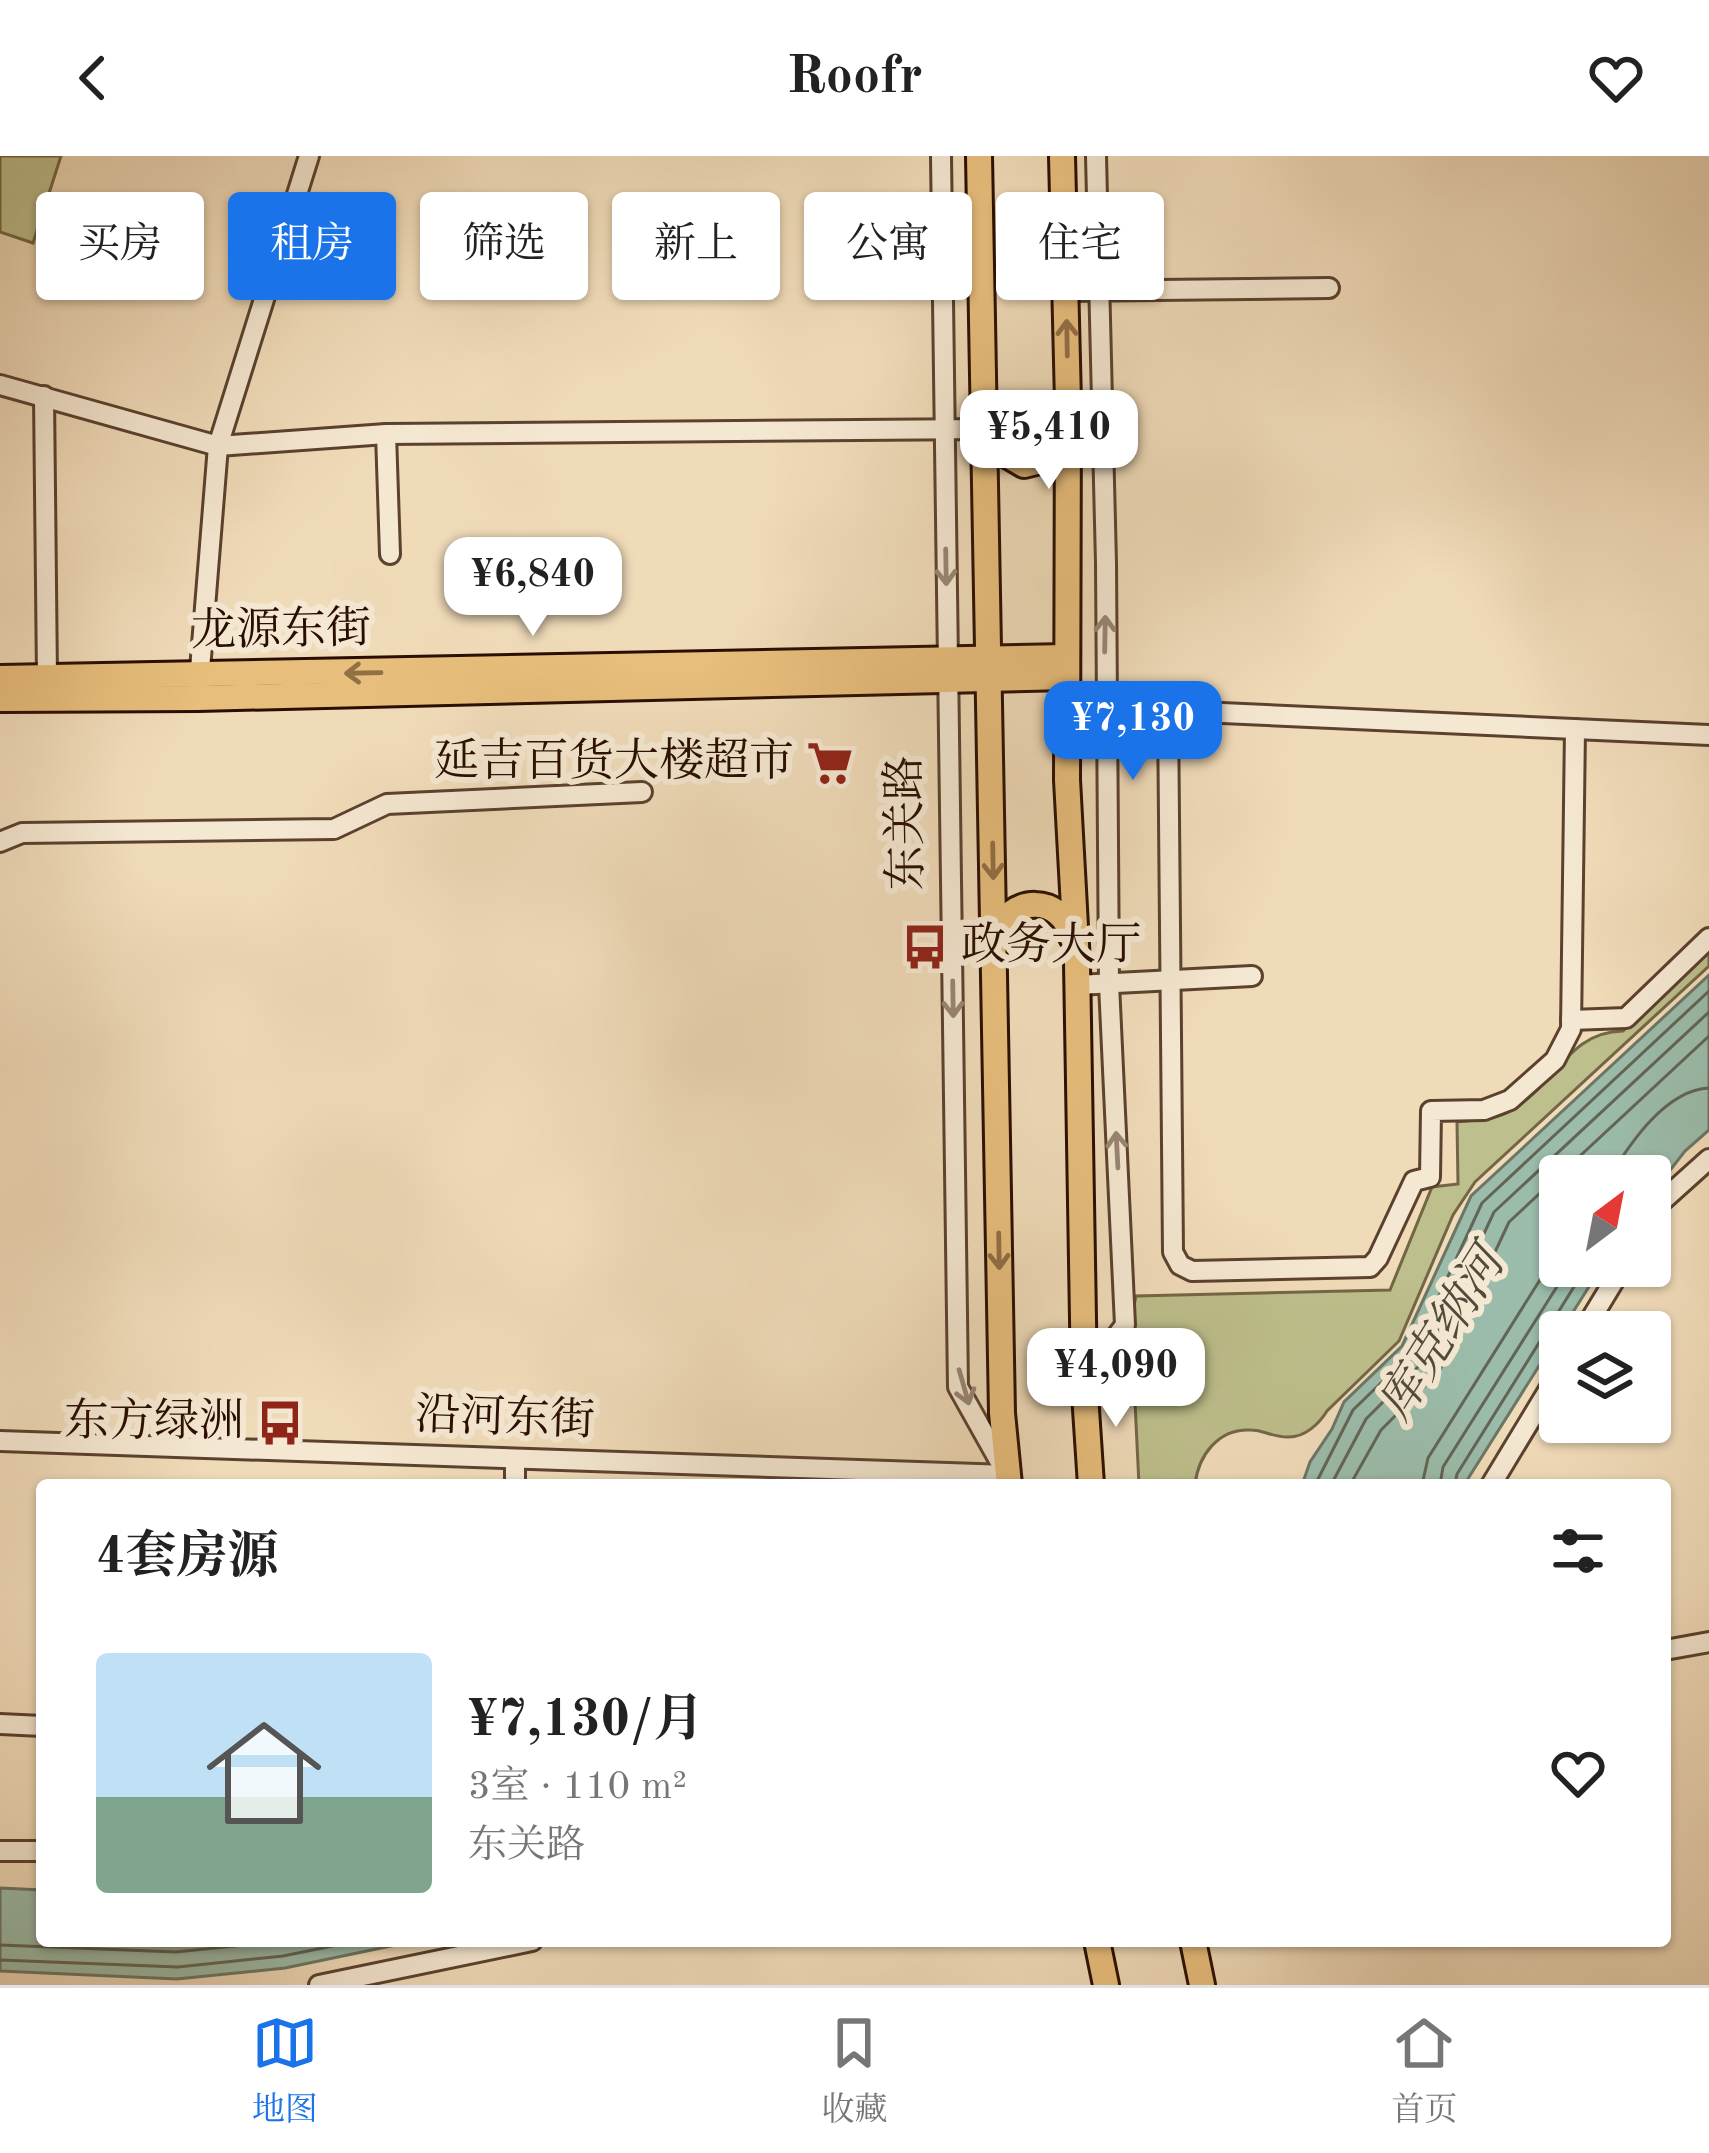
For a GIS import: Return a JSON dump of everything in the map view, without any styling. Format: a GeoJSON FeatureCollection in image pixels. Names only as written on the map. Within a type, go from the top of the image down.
{"type":"FeatureCollection","features":[{"type":"Feature","properties":{"kind":"main road","name":"东关路"},"geometry":{"type":"LineString","coordinates":[[979,156],[1002,1413],[1008,1479]]}},
{"type":"Feature","properties":{"kind":"main road"},"geometry":{"type":"LineString","coordinates":[[1062,156],[1063,192]]}},
{"type":"Feature","properties":{"kind":"main road"},"geometry":{"type":"LineString","coordinates":[[1066,300],[1067,780],[1091,1479]]}},
{"type":"Feature","properties":{"kind":"main road"},"geometry":{"type":"LineString","coordinates":[[985,429],[1015,461],[1044,463],[1062,442],[1068,402]]}},
{"type":"Feature","properties":{"kind":"main road","name":"龙源东街"},"geometry":{"type":"LineString","coordinates":[[0,699],[198,687],[1067,667]]}},
{"type":"Feature","properties":{"kind":"main road","name":"龙源东街"},"geometry":{"type":"LineString","coordinates":[[0,678],[198,687]]}},
{"type":"Feature","properties":{"kind":"main road"},"geometry":{"type":"LineString","coordinates":[[994,953],[997,932],[1010,912],[1030,903],[1042,904],[1054,909],[1070,927],[1077,974]]}},
{"type":"Feature","properties":{"kind":"main road"},"geometry":{"type":"LineString","coordinates":[[1098,1947],[1106,1985]]}},
{"type":"Feature","properties":{"kind":"main road"},"geometry":{"type":"LineString","coordinates":[[1189,1985],[1194,1949]]}},
{"type":"Feature","properties":{"kind":"main road"},"geometry":{"type":"LineString","coordinates":[[1194,1949],[1202,1985]]}},
{"type":"Feature","properties":{"kind":"street"},"geometry":{"type":"LineString","coordinates":[[198,687],[218,446],[309,156]]}},
{"type":"Feature","properties":{"kind":"street","name":"东关路"},"geometry":{"type":"LineString","coordinates":[[940,156],[958,1387],[1007,1479]]}},
{"type":"Feature","properties":{"kind":"street"},"geometry":{"type":"LineString","coordinates":[[1096,156],[1097,192]]}},
{"type":"Feature","properties":{"kind":"street"},"geometry":{"type":"LineString","coordinates":[[1164,289],[1330,288]]}},
{"type":"Feature","properties":{"kind":"street"},"geometry":{"type":"LineString","coordinates":[[1084,1378],[1125,1325],[1108,984],[1099,300]]}},
{"type":"Feature","properties":{"kind":"street"},"geometry":{"type":"LineString","coordinates":[[0,385],[218,446],[386,434],[985,429]]}},
{"type":"Feature","properties":{"kind":"street"},"geometry":{"type":"LineString","coordinates":[[44,396],[46,678]]}},
{"type":"Feature","properties":{"kind":"street"},"geometry":{"type":"LineString","coordinates":[[386,434],[391,554]]}},
{"type":"Feature","properties":{"kind":"street"},"geometry":{"type":"LineString","coordinates":[[1067,706],[1709,735]]}},
{"type":"Feature","properties":{"kind":"street"},"geometry":{"type":"LineString","coordinates":[[1168,710],[1173,1252],[1180,1264],[1192,1270],[1375,1264],[1412,1184],[1430,1177],[1431,1111],[1484,1110],[1510,1100],[1556,1060],[1567,1041],[1571,1020],[1575,729]]}},
{"type":"Feature","properties":{"kind":"street"},"geometry":{"type":"LineString","coordinates":[[0,842],[22,833],[334,830],[387,804],[642,792]]}},
{"type":"Feature","properties":{"kind":"street"},"geometry":{"type":"LineString","coordinates":[[1571,1020],[1626,1018],[1709,938]]}},
{"type":"Feature","properties":{"kind":"street"},"geometry":{"type":"LineString","coordinates":[[1077,974],[1108,984],[1252,976]]}},
{"type":"Feature","properties":{"kind":"street"},"geometry":{"type":"LineString","coordinates":[[1671,1193],[1709,1159]]}},
{"type":"Feature","properties":{"kind":"street"},"geometry":{"type":"LineString","coordinates":[[1495,1479],[1539,1406]]}},
{"type":"Feature","properties":{"kind":"street","name":"沿河东街"},"geometry":{"type":"LineString","coordinates":[[0,1442],[515,1459],[735,1476],[940,1479]]}},
{"type":"Feature","properties":{"kind":"street"},"geometry":{"type":"LineString","coordinates":[[515,1459],[515,1479]]}},
{"type":"Feature","properties":{"kind":"street"},"geometry":{"type":"LineString","coordinates":[[1671,1649],[1709,1642]]}},
{"type":"Feature","properties":{"kind":"street"},"geometry":{"type":"LineString","coordinates":[[0,1724],[36,1726]]}},
{"type":"Feature","properties":{"kind":"street"},"geometry":{"type":"LineString","coordinates":[[0,1851],[36,1851]]}},
{"type":"Feature","properties":{"kind":"street"},"geometry":{"type":"LineString","coordinates":[[319,1985],[503,1947]]}},
{"type":"Feature","properties":{"kind":"green space"},"geometry":{"type":"Polygon","coordinates":[[[0,156],[61,156],[49,192],[36,192],[33,243],[0,232],[0,156]]]}},
{"type":"Feature","properties":{"kind":"green space"},"geometry":{"type":"Polygon","coordinates":[[[1709,948],[1709,966],[1475,1182],[1453,1215],[1399,1341],[1316,1425],[1295,1436],[1251,1430],[1229,1434],[1205,1454],[1196,1479],[1139,1479],[1131,1320],[1136,1296],[1390,1290],[1432,1187],[1458,1184],[1457,1122],[1512,1110],[1576,1049],[1604,1034],[1623,1031],[1709,948]]]}},
{"type":"Feature","properties":{"kind":"water","name":"库克纳河"},"geometry":{"type":"Polygon","coordinates":[[[1709,975],[1709,1130],[1671,1169],[1671,1155],[1539,1155],[1539,1287],[1589,1287],[1574,1311],[1539,1311],[1539,1366],[1468,1479],[1304,1479],[1344,1402],[1402,1346],[1471,1196],[1709,975]]]}},
{"type":"Feature","properties":{"kind":"water"},"geometry":{"type":"Polygon","coordinates":[[[0,1888],[36,1890],[36,1947],[386,1947],[285,1968],[177,1979],[0,1971],[0,1888]]]}},
{"type":"Feature","properties":{"kind":"place","name":"延吉百货大楼超市"},"geometry":{"type":"Point","coordinates":[830,763]}},
{"type":"Feature","properties":{"kind":"place","name":"政务大厅"},"geometry":{"type":"Point","coordinates":[925,947]}},
{"type":"Feature","properties":{"kind":"place","name":"东方绿洲"},"geometry":{"type":"Point","coordinates":[280,1423]}}]}
